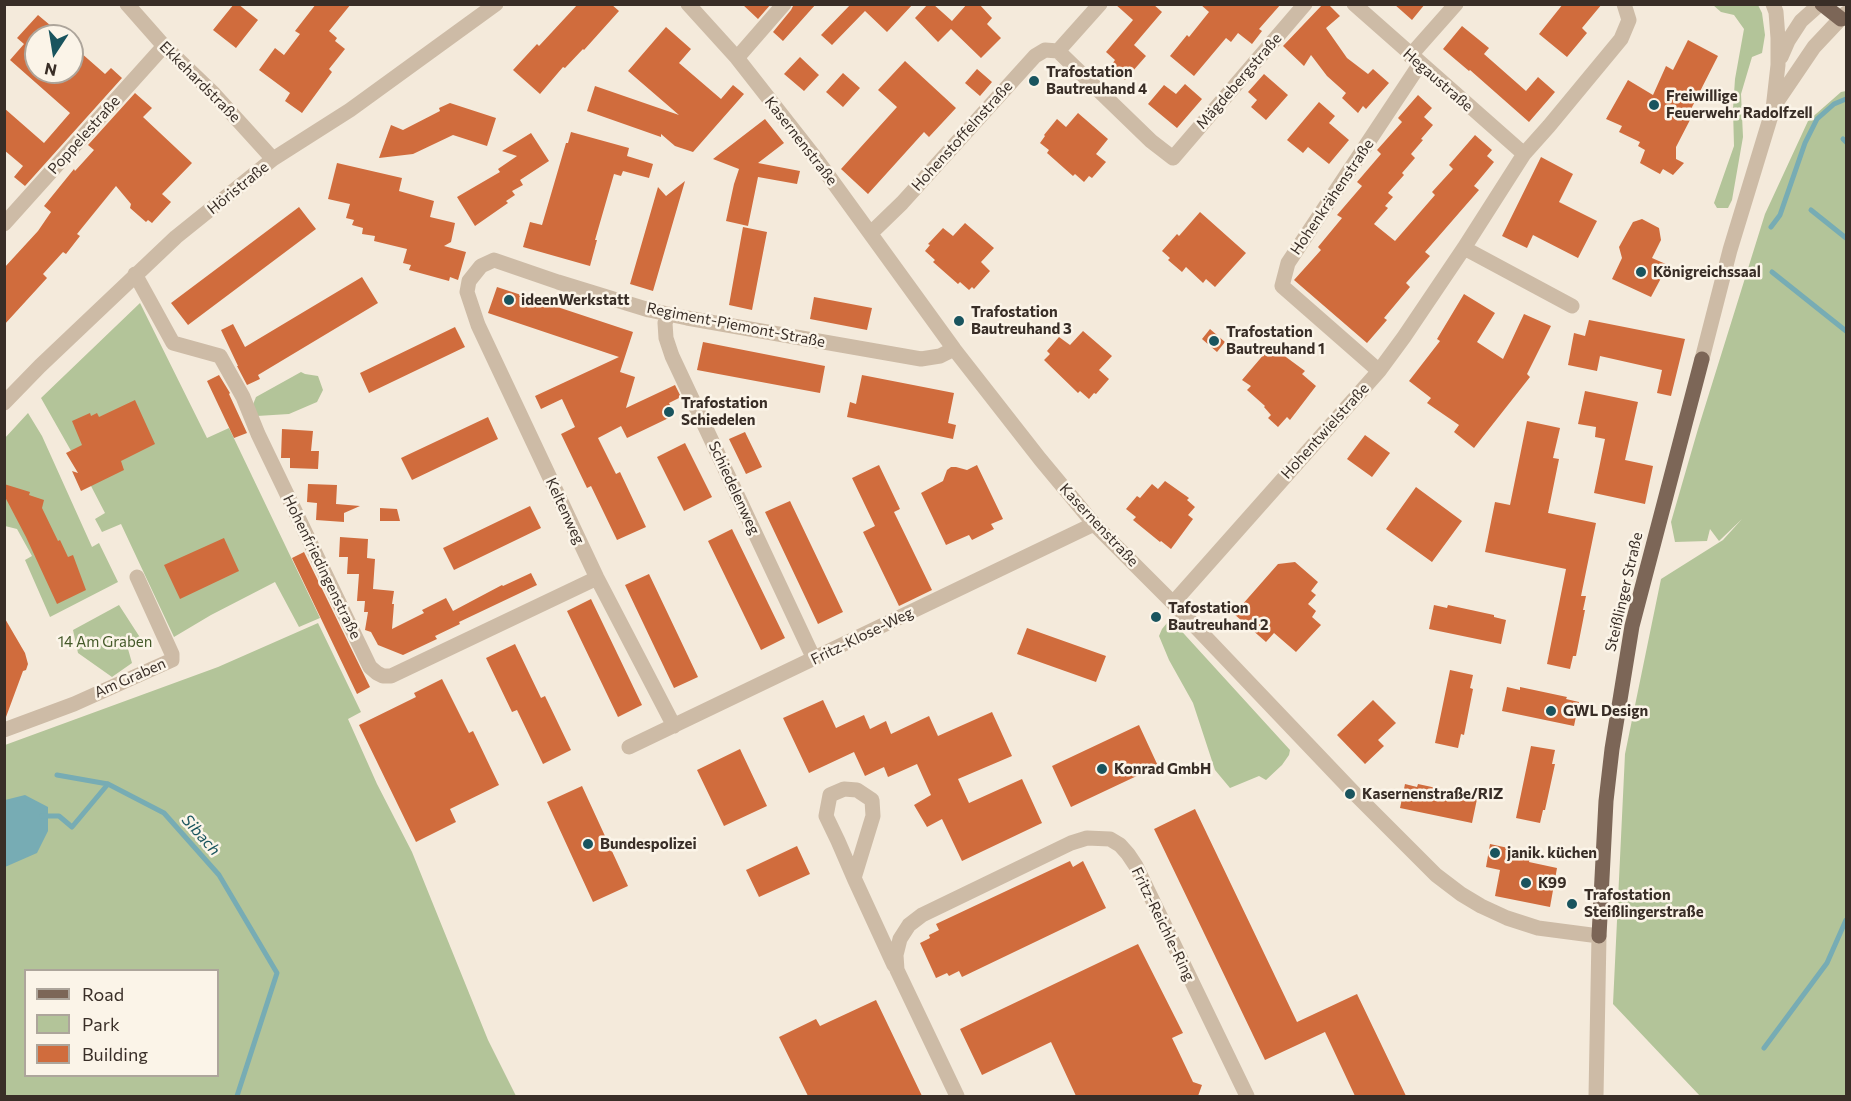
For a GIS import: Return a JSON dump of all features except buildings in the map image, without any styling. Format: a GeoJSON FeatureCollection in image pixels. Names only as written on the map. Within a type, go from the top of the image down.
{"type":"FeatureCollection","features":[{"type":"Feature","properties":{"kind":"main road"},"geometry":{"type":"LineString","coordinates":[[1821,4],[1845,19]]}},
{"type":"Feature","properties":{"kind":"main road","name":"Steißlinger Straße"},"geometry":{"type":"LineString","coordinates":[[1599,936],[1606,801],[1632,626],[1702,359]]}},
{"type":"Feature","properties":{"kind":"street","name":"Ekkehardstraße"},"geometry":{"type":"LineString","coordinates":[[127,4],[164,46],[214,94],[273,159]]}},
{"type":"Feature","properties":{"kind":"street","name":"Höristraße"},"geometry":{"type":"LineString","coordinates":[[4,403],[135,274],[176,237],[273,159],[350,110],[496,4]]}},
{"type":"Feature","properties":{"kind":"street","name":"Kasernenstraße"},"geometry":{"type":"LineString","coordinates":[[688,4],[737,58],[817,160],[954,349],[1094,524],[1173,603],[1355,794],[1436,875],[1461,894],[1507,918],[1538,928],[1599,936]]}},
{"type":"Feature","properties":{"kind":"street"},"geometry":{"type":"LineString","coordinates":[[737,58],[784,4]]}},
{"type":"Feature","properties":{"kind":"street","name":"Hohenstoffelnstraße"},"geometry":{"type":"LineString","coordinates":[[871,233],[902,203],[1035,56],[1044,50],[1058,51],[1101,4]]}},
{"type":"Feature","properties":{"kind":"street","name":"Mägdebergstraße"},"geometry":{"type":"LineString","coordinates":[[1058,51],[1151,141],[1173,158],[1305,4]]}},
{"type":"Feature","properties":{"kind":"street","name":"Hegaustraße"},"geometry":{"type":"LineString","coordinates":[[1354,4],[1524,154]]}},
{"type":"Feature","properties":{"kind":"street"},"geometry":{"type":"LineString","coordinates":[[1415,60],[1456,4]]}},
{"type":"Feature","properties":{"kind":"street","name":"Hohentwielstraße"},"geometry":{"type":"LineString","coordinates":[[1173,603],[1379,371],[1464,248],[1524,154],[1621,39],[1629,21],[1624,4]]}},
{"type":"Feature","properties":{"kind":"street"},"geometry":{"type":"LineString","coordinates":[[1773,4],[1776,12],[1778,38],[1778,65],[1773,109]]}},
{"type":"Feature","properties":{"kind":"street"},"geometry":{"type":"LineString","coordinates":[[1778,65],[1788,41],[1801,21],[1821,4]]}},
{"type":"Feature","properties":{"kind":"street"},"geometry":{"type":"LineString","coordinates":[[1773,109],[1814,46],[1845,19]]}},
{"type":"Feature","properties":{"kind":"street","name":"Poppelestraße"},"geometry":{"type":"LineString","coordinates":[[4,224],[164,46]]}},
{"type":"Feature","properties":{"kind":"street","name":"Hohenkrähenstraße"},"geometry":{"type":"LineString","coordinates":[[1379,371],[1282,286],[1288,263],[1415,60]]}},
{"type":"Feature","properties":{"kind":"street","name":"Steißlinger Straße"},"geometry":{"type":"LineString","coordinates":[[1702,359],[1730,250],[1773,109]]}},
{"type":"Feature","properties":{"kind":"street"},"geometry":{"type":"LineString","coordinates":[[1464,248],[1572,306]]}},
{"type":"Feature","properties":{"kind":"street","name":"Regiment-Piemont-Straße"},"geometry":{"type":"LineString","coordinates":[[467,292],[469,281],[481,266],[494,260],[668,315],[921,359],[940,356],[954,349]]}},
{"type":"Feature","properties":{"kind":"street","name":"Hohenfriedingenstraße"},"geometry":{"type":"LineString","coordinates":[[135,274],[173,344],[220,356],[243,397],[258,434],[370,667],[377,673],[382,676],[391,676],[597,578]]}},
{"type":"Feature","properties":{"kind":"street","name":"Keltenweg"},"geometry":{"type":"LineString","coordinates":[[467,292],[478,325],[597,578],[674,726]]}},
{"type":"Feature","properties":{"kind":"street","name":"Schiedelenweg"},"geometry":{"type":"LineString","coordinates":[[668,315],[665,323],[666,338],[672,356],[814,659]]}},
{"type":"Feature","properties":{"kind":"street","name":"Fritz-Klose-Weg"},"geometry":{"type":"LineString","coordinates":[[629,747],[1094,524]]}},
{"type":"Feature","properties":{"kind":"street","name":"Am Graben"},"geometry":{"type":"LineString","coordinates":[[4,730],[74,704],[172,660],[172,654],[137,577]]}},
{"type":"Feature","properties":{"kind":"street"},"geometry":{"type":"LineString","coordinates":[[854,878],[873,816],[872,800],[857,790],[844,789],[830,795],[826,816],[854,878],[897,970],[957,1096]]}},
{"type":"Feature","properties":{"kind":"street","name":"Fritz-Reichle-Ring"},"geometry":{"type":"LineString","coordinates":[[897,970],[896,954],[900,939],[909,925],[922,915],[1071,843],[1087,838],[1110,839],[1120,845],[1136,866],[1247,1096]]}},
{"type":"Feature","properties":{"kind":"street","name":"Steißlinger Straße"},"geometry":{"type":"LineString","coordinates":[[1596,1096],[1599,936]]}},
{"type":"Feature","properties":{"kind":"green space"},"geometry":{"type":"Polygon","coordinates":[[[1713,5],[1758,5],[1762,13],[1765,35],[1762,53],[1752,57],[1741,94],[1743,137],[1732,200],[1728,208],[1717,208],[1714,203],[1734,146],[1735,79],[1744,29],[1734,15],[1721,12],[1713,5]]]}},
{"type":"Feature","properties":{"kind":"green space"},"geometry":{"type":"Polygon","coordinates":[[[1846,91],[1846,1096],[1700,1096],[1613,1004],[1625,754],[1661,579],[1723,540],[1742,519],[1719,541],[1710,529],[1707,541],[1675,542],[1671,522],[1765,214],[1808,121],[1841,92],[1846,91]]]}},
{"type":"Feature","properties":{"kind":"green space"},"geometry":{"type":"Polygon","coordinates":[[[140,303],[207,438],[229,428],[320,618],[299,627],[275,582],[174,637],[121,524],[102,532],[95,519],[105,513],[41,398],[140,303]]]}},
{"type":"Feature","properties":{"kind":"green space"},"geometry":{"type":"Polygon","coordinates":[[[301,372],[318,376],[323,390],[317,402],[289,414],[257,416],[252,407],[256,397],[301,372]]]}},
{"type":"Feature","properties":{"kind":"green space"},"geometry":{"type":"Polygon","coordinates":[[[28,413],[42,436],[92,547],[99,543],[118,582],[50,617],[25,560],[32,556],[17,529],[5,526],[4,439],[28,413]]]}},
{"type":"Feature","properties":{"kind":"green space","name":"14 Am Graben"},"geometry":{"type":"Polygon","coordinates":[[[119,605],[141,639],[133,641],[128,649],[132,663],[112,677],[78,653],[73,630],[119,605]]]}},
{"type":"Feature","properties":{"kind":"green space"},"geometry":{"type":"Polygon","coordinates":[[[318,623],[361,712],[348,719],[377,784],[412,852],[488,1040],[516,1096],[5,1096],[5,745],[218,667],[318,623]]]}},
{"type":"Feature","properties":{"kind":"green space"},"geometry":{"type":"Polygon","coordinates":[[[1167,623],[1175,624],[1290,750],[1282,765],[1266,780],[1259,776],[1230,788],[1215,770],[1193,703],[1169,660],[1159,636],[1167,623]]]}},
{"type":"Feature","properties":{"kind":"water"},"geometry":{"type":"Polygon","coordinates":[[[25,795],[48,807],[48,831],[37,853],[5,867],[5,800],[25,795]]]}},
{"type":"Feature","properties":{"kind":"waterway"},"geometry":{"type":"LineString","coordinates":[[1771,227],[1780,215],[1805,143],[1817,119],[1834,104],[1846,99]]}},
{"type":"Feature","properties":{"kind":"waterway"},"geometry":{"type":"LineString","coordinates":[[1843,139],[1846,142]]}},
{"type":"Feature","properties":{"kind":"waterway"},"geometry":{"type":"LineString","coordinates":[[1811,210],[1846,238]]}},
{"type":"Feature","properties":{"kind":"waterway"},"geometry":{"type":"LineString","coordinates":[[1772,272],[1846,331]]}},
{"type":"Feature","properties":{"kind":"waterway","name":"Sibach"},"geometry":{"type":"LineString","coordinates":[[57,775],[108,784],[164,813],[219,875],[277,973],[237,1096]]}},
{"type":"Feature","properties":{"kind":"waterway"},"geometry":{"type":"LineString","coordinates":[[42,816],[59,816],[72,827],[108,784]]}},
{"type":"Feature","properties":{"kind":"waterway"},"geometry":{"type":"LineString","coordinates":[[1764,1048],[1827,963],[1846,920]]}},
{"type":"Feature","properties":{"kind":"place","name":"Trafostation Bautreuhand 4"},"geometry":{"type":"Point","coordinates":[1034,81]}},
{"type":"Feature","properties":{"kind":"place","name":"Freiwillige Feuerwehr Radolfzell"},"geometry":{"type":"Point","coordinates":[1654,105]}},
{"type":"Feature","properties":{"kind":"place","name":"Königreichssaal"},"geometry":{"type":"Point","coordinates":[1641,272]}},
{"type":"Feature","properties":{"kind":"place","name":"ideenWerkstatt"},"geometry":{"type":"Point","coordinates":[509,300]}},
{"type":"Feature","properties":{"kind":"place","name":"Trafostation Bautreuhand 3"},"geometry":{"type":"Point","coordinates":[959,321]}},
{"type":"Feature","properties":{"kind":"place","name":"Trafostation Bautreuhand 1"},"geometry":{"type":"Point","coordinates":[1214,341]}},
{"type":"Feature","properties":{"kind":"place","name":"Trafostation Schiedelen"},"geometry":{"type":"Point","coordinates":[669,412]}},
{"type":"Feature","properties":{"kind":"place","name":"Tafostation Bautreuhand 2"},"geometry":{"type":"Point","coordinates":[1156,617]}},
{"type":"Feature","properties":{"kind":"place","name":"GWL Design"},"geometry":{"type":"Point","coordinates":[1551,711]}},
{"type":"Feature","properties":{"kind":"place","name":"Konrad GmbH"},"geometry":{"type":"Point","coordinates":[1102,769]}},
{"type":"Feature","properties":{"kind":"place","name":"Kasernenstraße/RIZ"},"geometry":{"type":"Point","coordinates":[1350,794]}},
{"type":"Feature","properties":{"kind":"place","name":"Bundespolizei"},"geometry":{"type":"Point","coordinates":[588,844]}},
{"type":"Feature","properties":{"kind":"place","name":"janik. küchen"},"geometry":{"type":"Point","coordinates":[1495,853]}},
{"type":"Feature","properties":{"kind":"place","name":"K99"},"geometry":{"type":"Point","coordinates":[1526,883]}},
{"type":"Feature","properties":{"kind":"place","name":"Trafostation Steißlingerstraße"},"geometry":{"type":"Point","coordinates":[1572,904]}}]}
